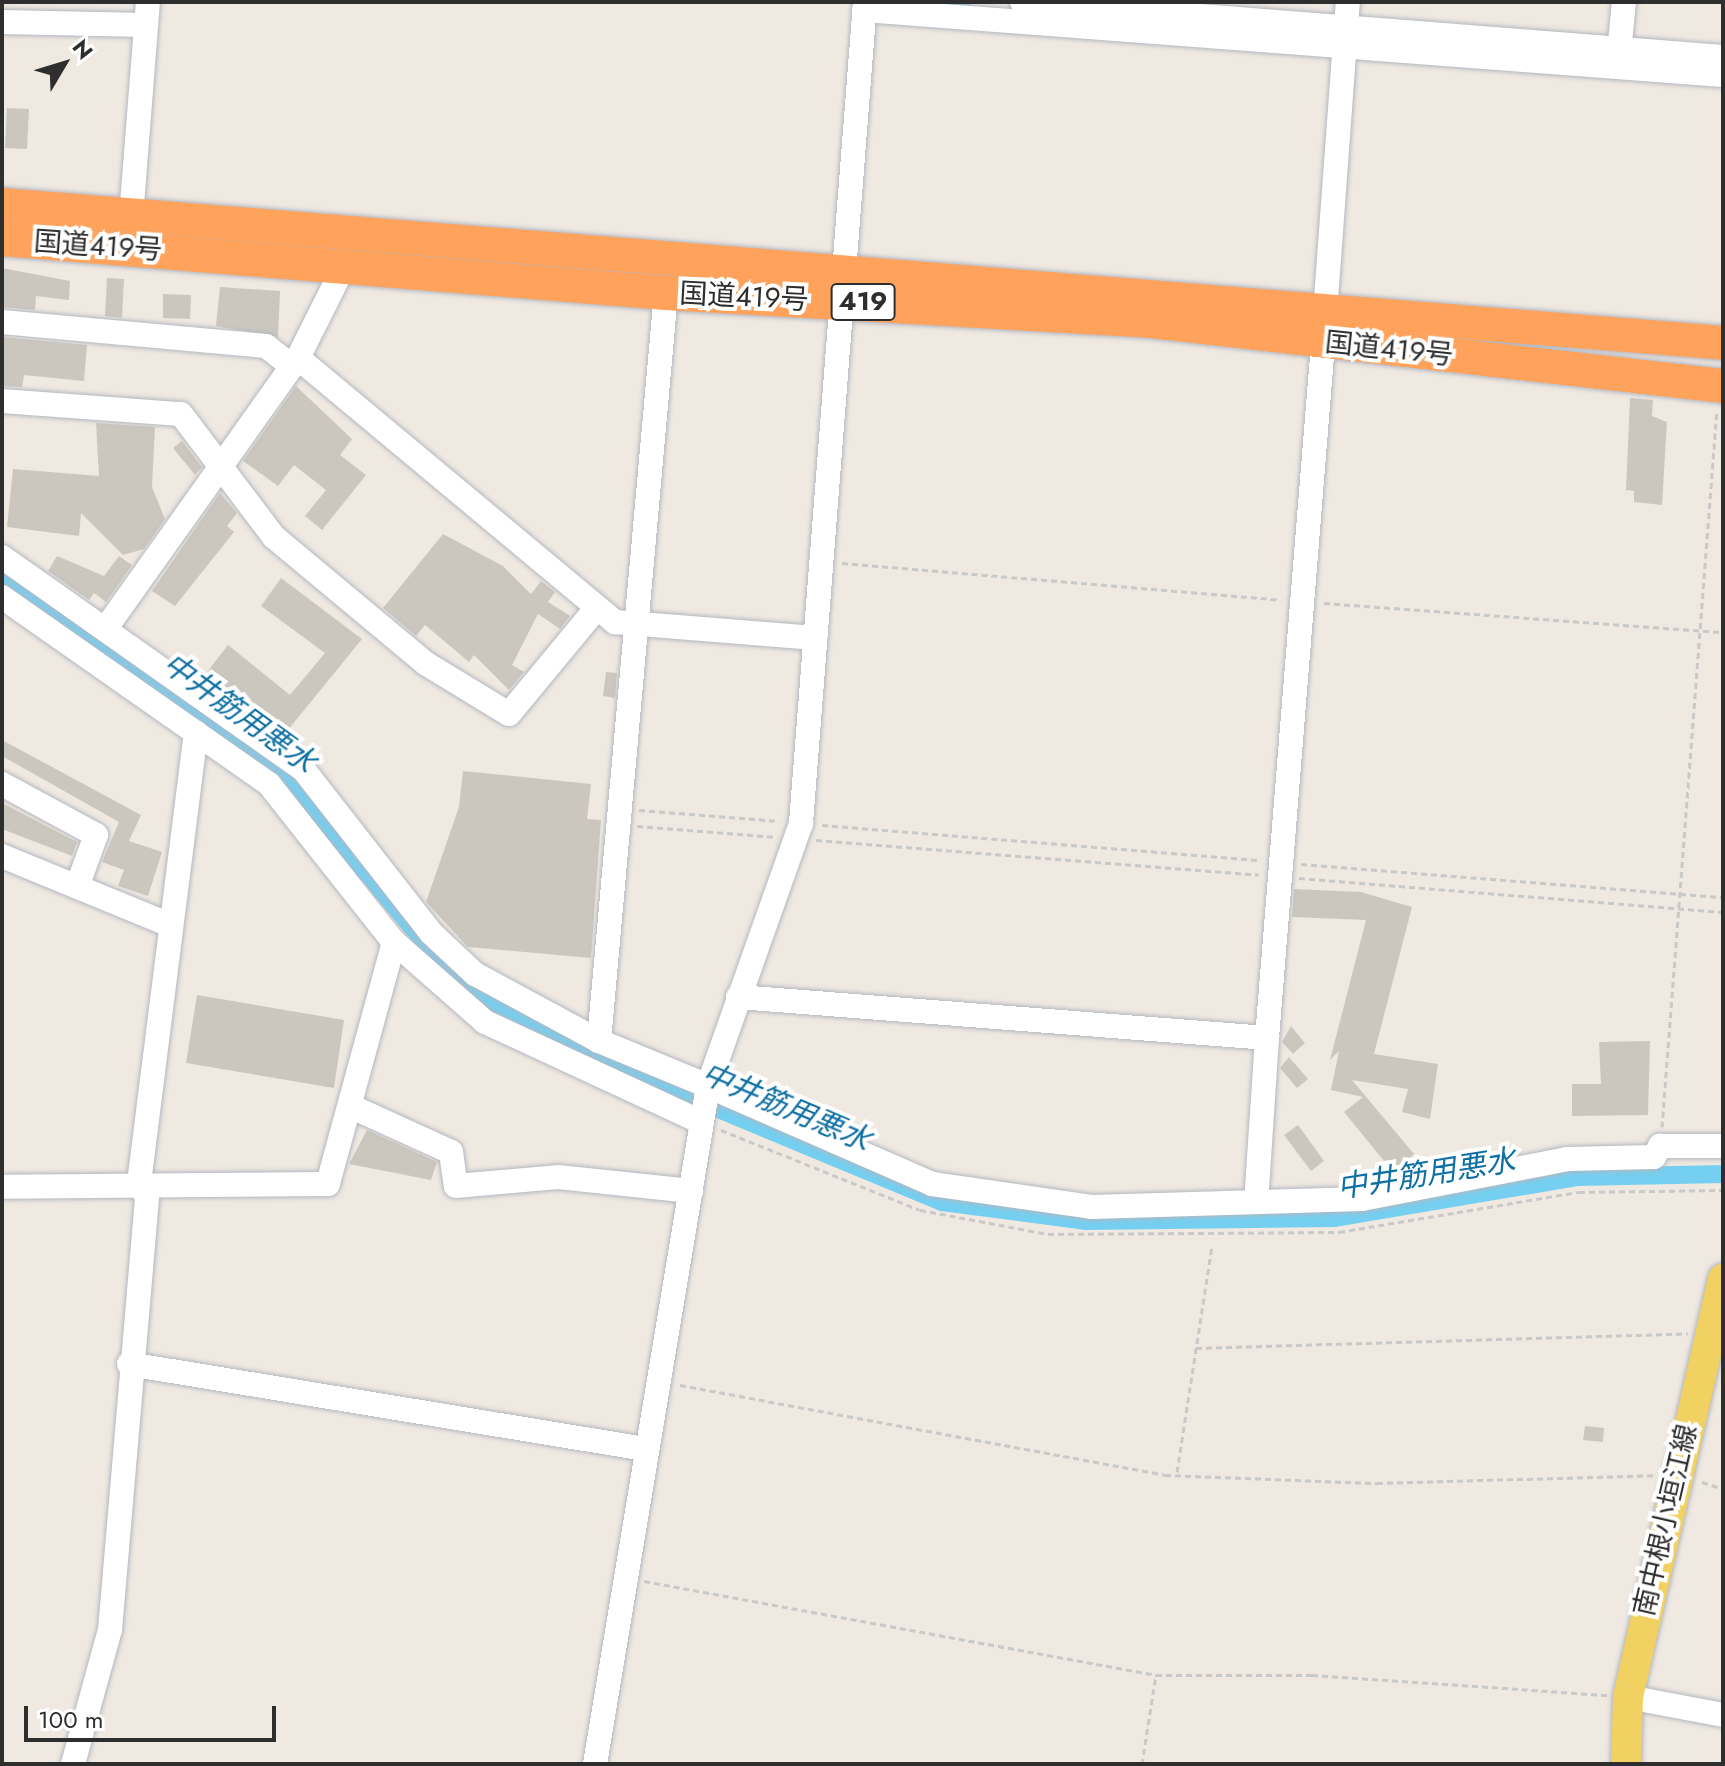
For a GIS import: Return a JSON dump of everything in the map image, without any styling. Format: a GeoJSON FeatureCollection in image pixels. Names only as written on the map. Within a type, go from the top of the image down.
{"type":"FeatureCollection","features":[{"type":"Feature","properties":{"kind":"highway","name":"国道419号"},"geometry":{"type":"LineString","coordinates":[[2,205],[843,287],[1324,328],[1723,343]]}},
{"type":"Feature","properties":{"kind":"highway","name":"国道419号"},"geometry":{"type":"LineString","coordinates":[[2,239],[345,264],[666,293],[843,287]]}},
{"type":"Feature","properties":{"kind":"highway","name":"国道419号"},"geometry":{"type":"LineString","coordinates":[[1324,328],[1721,386]]}},
{"type":"Feature","properties":{"kind":"main road","name":"南中根小垣江線"},"geometry":{"type":"LineString","coordinates":[[1626,1764],[1628,1697],[1675,1474],[1723,1279]]}},
{"type":"Feature","properties":{"kind":"street"},"geometry":{"type":"LineString","coordinates":[[1022,2],[1346,36],[1619,58],[1723,75]]}},
{"type":"Feature","properties":{"kind":"street"},"geometry":{"type":"LineString","coordinates":[[1256,1202],[1348,2]]}},
{"type":"Feature","properties":{"kind":"street"},"geometry":{"type":"LineString","coordinates":[[1619,58],[1624,2]]}},
{"type":"Feature","properties":{"kind":"street"},"geometry":{"type":"LineString","coordinates":[[595,1764],[645,1449],[661,1382],[699,1121],[738,997],[799,831],[865,7],[1183,20]]}},
{"type":"Feature","properties":{"kind":"street"},"geometry":{"type":"LineString","coordinates":[[2,22],[147,13],[131,217]]}},
{"type":"Feature","properties":{"kind":"street"},"geometry":{"type":"LineString","coordinates":[[1619,58],[1723,57]]}},
{"type":"Feature","properties":{"kind":"street"},"geometry":{"type":"LineString","coordinates":[[106,628],[295,362],[345,264]]}},
{"type":"Feature","properties":{"kind":"street"},"geometry":{"type":"LineString","coordinates":[[599,1041],[641,624],[666,293]]}},
{"type":"Feature","properties":{"kind":"street"},"geometry":{"type":"LineString","coordinates":[[2,322],[266,346],[295,362],[595,610],[615,622],[815,638]]}},
{"type":"Feature","properties":{"kind":"street"},"geometry":{"type":"LineString","coordinates":[[2,401],[181,414],[274,537],[425,663],[509,714],[595,610]]}},
{"type":"Feature","properties":{"kind":"street"},"geometry":{"type":"LineString","coordinates":[[2,557],[303,769],[388,876],[475,974],[599,1041],[708,1086],[873,1161],[980,1195],[1091,1207],[1362,1199],[1567,1159],[1654,1157],[1660,1146],[1723,1146]]}},
{"type":"Feature","properties":{"kind":"street"},"geometry":{"type":"LineString","coordinates":[[2,597],[196,733],[285,800],[394,942],[485,1022],[699,1121]]}},
{"type":"Feature","properties":{"kind":"street"},"geometry":{"type":"LineString","coordinates":[[73,1764],[110,1630],[129,1364],[147,1197],[139,1183],[196,733]]}},
{"type":"Feature","properties":{"kind":"street"},"geometry":{"type":"LineString","coordinates":[[2,784],[96,835],[77,887]]}},
{"type":"Feature","properties":{"kind":"street"},"geometry":{"type":"LineString","coordinates":[[2,856],[170,925]]}},
{"type":"Feature","properties":{"kind":"street"},"geometry":{"type":"LineString","coordinates":[[361,897],[388,876]]}},
{"type":"Feature","properties":{"kind":"street"},"geometry":{"type":"LineString","coordinates":[[2,1187],[139,1183],[328,1184],[394,942]]}},
{"type":"Feature","properties":{"kind":"street"},"geometry":{"type":"LineString","coordinates":[[738,997],[1267,1038]]}},
{"type":"Feature","properties":{"kind":"street"},"geometry":{"type":"LineString","coordinates":[[350,1106],[451,1152],[456,1186],[558,1177],[691,1191]]}},
{"type":"Feature","properties":{"kind":"street"},"geometry":{"type":"LineString","coordinates":[[129,1364],[645,1449]]}},
{"type":"Feature","properties":{"kind":"street"},"geometry":{"type":"LineString","coordinates":[[1628,1697],[1723,1715]]}},
{"type":"Feature","properties":{"kind":"path"},"geometry":{"type":"LineString","coordinates":[[1660,1146],[1721,386]]}},
{"type":"Feature","properties":{"kind":"path"},"geometry":{"type":"LineString","coordinates":[[821,561],[1723,632]]}},
{"type":"Feature","properties":{"kind":"path"},"geometry":{"type":"LineString","coordinates":[[622,817],[1280,869],[1723,897]]}},
{"type":"Feature","properties":{"kind":"path"},"geometry":{"type":"LineString","coordinates":[[622,817],[1280,869],[1723,912]]}},
{"type":"Feature","properties":{"kind":"path"},"geometry":{"type":"LineString","coordinates":[[1177,1473],[1212,1246]]}},
{"type":"Feature","properties":{"kind":"path"},"geometry":{"type":"LineString","coordinates":[[1196,1348],[1711,1332]]}},
{"type":"Feature","properties":{"kind":"path"},"geometry":{"type":"LineString","coordinates":[[661,1382],[1102,1468],[1377,1483],[1675,1474]]}},
{"type":"Feature","properties":{"kind":"path"},"geometry":{"type":"LineString","coordinates":[[624,1578],[1156,1675],[1312,1675],[1628,1697]]}},
{"type":"Feature","properties":{"kind":"path"},"geometry":{"type":"LineString","coordinates":[[1142,1764],[1156,1675]]}},
{"type":"Feature","properties":{"kind":"building"},"geometry":{"type":"Polygon","coordinates":[[[7,108],[29,109],[27,149],[5,148],[7,108]]]}},
{"type":"Feature","properties":{"kind":"building"},"geometry":{"type":"Polygon","coordinates":[[[2,268],[70,281],[69,300],[36,296],[35,310],[2,307],[2,268]]]}},
{"type":"Feature","properties":{"kind":"building"},"geometry":{"type":"Polygon","coordinates":[[[107,278],[124,279],[122,318],[105,316],[107,278]]]}},
{"type":"Feature","properties":{"kind":"building"},"geometry":{"type":"Polygon","coordinates":[[[220,287],[280,291],[278,337],[216,326],[220,287]]]}},
{"type":"Feature","properties":{"kind":"building"},"geometry":{"type":"Polygon","coordinates":[[[163,294],[191,295],[190,319],[163,318],[163,294]]]}},
{"type":"Feature","properties":{"kind":"building"},"geometry":{"type":"Polygon","coordinates":[[[2,337],[87,345],[84,381],[24,375],[22,387],[2,386],[2,337]]]}},
{"type":"Feature","properties":{"kind":"building"},"geometry":{"type":"Polygon","coordinates":[[[296,386],[352,439],[340,455],[366,475],[322,530],[305,516],[326,490],[294,465],[278,486],[243,461],[296,386]]]}},
{"type":"Feature","properties":{"kind":"building"},"geometry":{"type":"Polygon","coordinates":[[[1630,398],[1653,400],[1652,416],[1667,422],[1662,505],[1634,502],[1634,491],[1626,490],[1630,398]]]}},
{"type":"Feature","properties":{"kind":"building"},"geometry":{"type":"Polygon","coordinates":[[[96,423],[155,427],[152,487],[165,519],[144,549],[123,555],[81,513],[79,536],[7,527],[13,469],[99,476],[96,423]]]}},
{"type":"Feature","properties":{"kind":"building"},"geometry":{"type":"Polygon","coordinates":[[[182,441],[202,467],[195,475],[173,448],[182,441]]]}},
{"type":"Feature","properties":{"kind":"building"},"geometry":{"type":"Polygon","coordinates":[[[220,493],[237,513],[227,526],[234,532],[175,606],[152,591],[220,493]]]}},
{"type":"Feature","properties":{"kind":"building"},"geometry":{"type":"Polygon","coordinates":[[[443,534],[503,566],[531,594],[541,581],[555,592],[548,602],[570,616],[560,629],[538,614],[512,665],[524,672],[509,690],[474,655],[469,662],[425,625],[416,636],[383,608],[443,534]]]}},
{"type":"Feature","properties":{"kind":"building"},"geometry":{"type":"Polygon","coordinates":[[[57,556],[104,576],[119,556],[132,565],[106,602],[94,593],[89,600],[48,571],[57,556]]]}},
{"type":"Feature","properties":{"kind":"building"},"geometry":{"type":"Polygon","coordinates":[[[281,578],[362,639],[283,736],[207,672],[228,645],[290,695],[325,653],[261,606],[281,578]]]}},
{"type":"Feature","properties":{"kind":"building"},"geometry":{"type":"Polygon","coordinates":[[[606,672],[617,673],[615,698],[603,696],[606,672]]]}},
{"type":"Feature","properties":{"kind":"building"},"geometry":{"type":"Polygon","coordinates":[[[2,740],[141,815],[129,841],[162,852],[148,896],[118,886],[124,870],[102,862],[119,822],[2,756],[2,740]]]}},
{"type":"Feature","properties":{"kind":"building"},"geometry":{"type":"Polygon","coordinates":[[[463,771],[591,784],[587,819],[601,820],[591,958],[468,947],[426,902],[459,807],[463,771]]]}},
{"type":"Feature","properties":{"kind":"building"},"geometry":{"type":"Polygon","coordinates":[[[2,803],[77,842],[72,856],[2,829],[2,803]]]}},
{"type":"Feature","properties":{"kind":"building"},"geometry":{"type":"Polygon","coordinates":[[[1294,889],[1361,892],[1412,907],[1374,1054],[1438,1064],[1430,1119],[1402,1112],[1408,1089],[1352,1080],[1414,1154],[1393,1172],[1344,1112],[1363,1097],[1331,1090],[1339,1051],[1330,1060],[1366,920],[1292,917],[1294,889]]]}},
{"type":"Feature","properties":{"kind":"building"},"geometry":{"type":"Polygon","coordinates":[[[197,995],[344,1020],[334,1088],[186,1063],[197,995]]]}},
{"type":"Feature","properties":{"kind":"building"},"geometry":{"type":"Polygon","coordinates":[[[1291,1026],[1305,1043],[1293,1054],[1282,1042],[1291,1026]]]}},
{"type":"Feature","properties":{"kind":"building"},"geometry":{"type":"Polygon","coordinates":[[[1650,1041],[1648,1115],[1572,1116],[1572,1084],[1601,1084],[1599,1042],[1650,1041]]]}},
{"type":"Feature","properties":{"kind":"building"},"geometry":{"type":"Polygon","coordinates":[[[1289,1057],[1308,1079],[1297,1088],[1280,1068],[1289,1057]]]}},
{"type":"Feature","properties":{"kind":"building"},"geometry":{"type":"Polygon","coordinates":[[[1298,1125],[1324,1161],[1311,1171],[1284,1135],[1298,1125]]]}},
{"type":"Feature","properties":{"kind":"building"},"geometry":{"type":"Polygon","coordinates":[[[367,1130],[437,1162],[431,1180],[349,1164],[367,1130]]]}},
{"type":"Feature","properties":{"kind":"building"},"geometry":{"type":"Polygon","coordinates":[[[1585,1426],[1604,1428],[1603,1442],[1583,1440],[1585,1426]]]}},
{"type":"Feature","properties":{"kind":"waterway"},"geometry":{"type":"LineString","coordinates":[[918,2],[968,6]]}},
{"type":"Feature","properties":{"kind":"waterway","name":"中井筋用悪水"},"geometry":{"type":"LineString","coordinates":[[2,579],[287,777],[462,987],[555,1041],[942,1202],[1087,1221],[1335,1218],[1577,1177],[1723,1174]]}}]}
